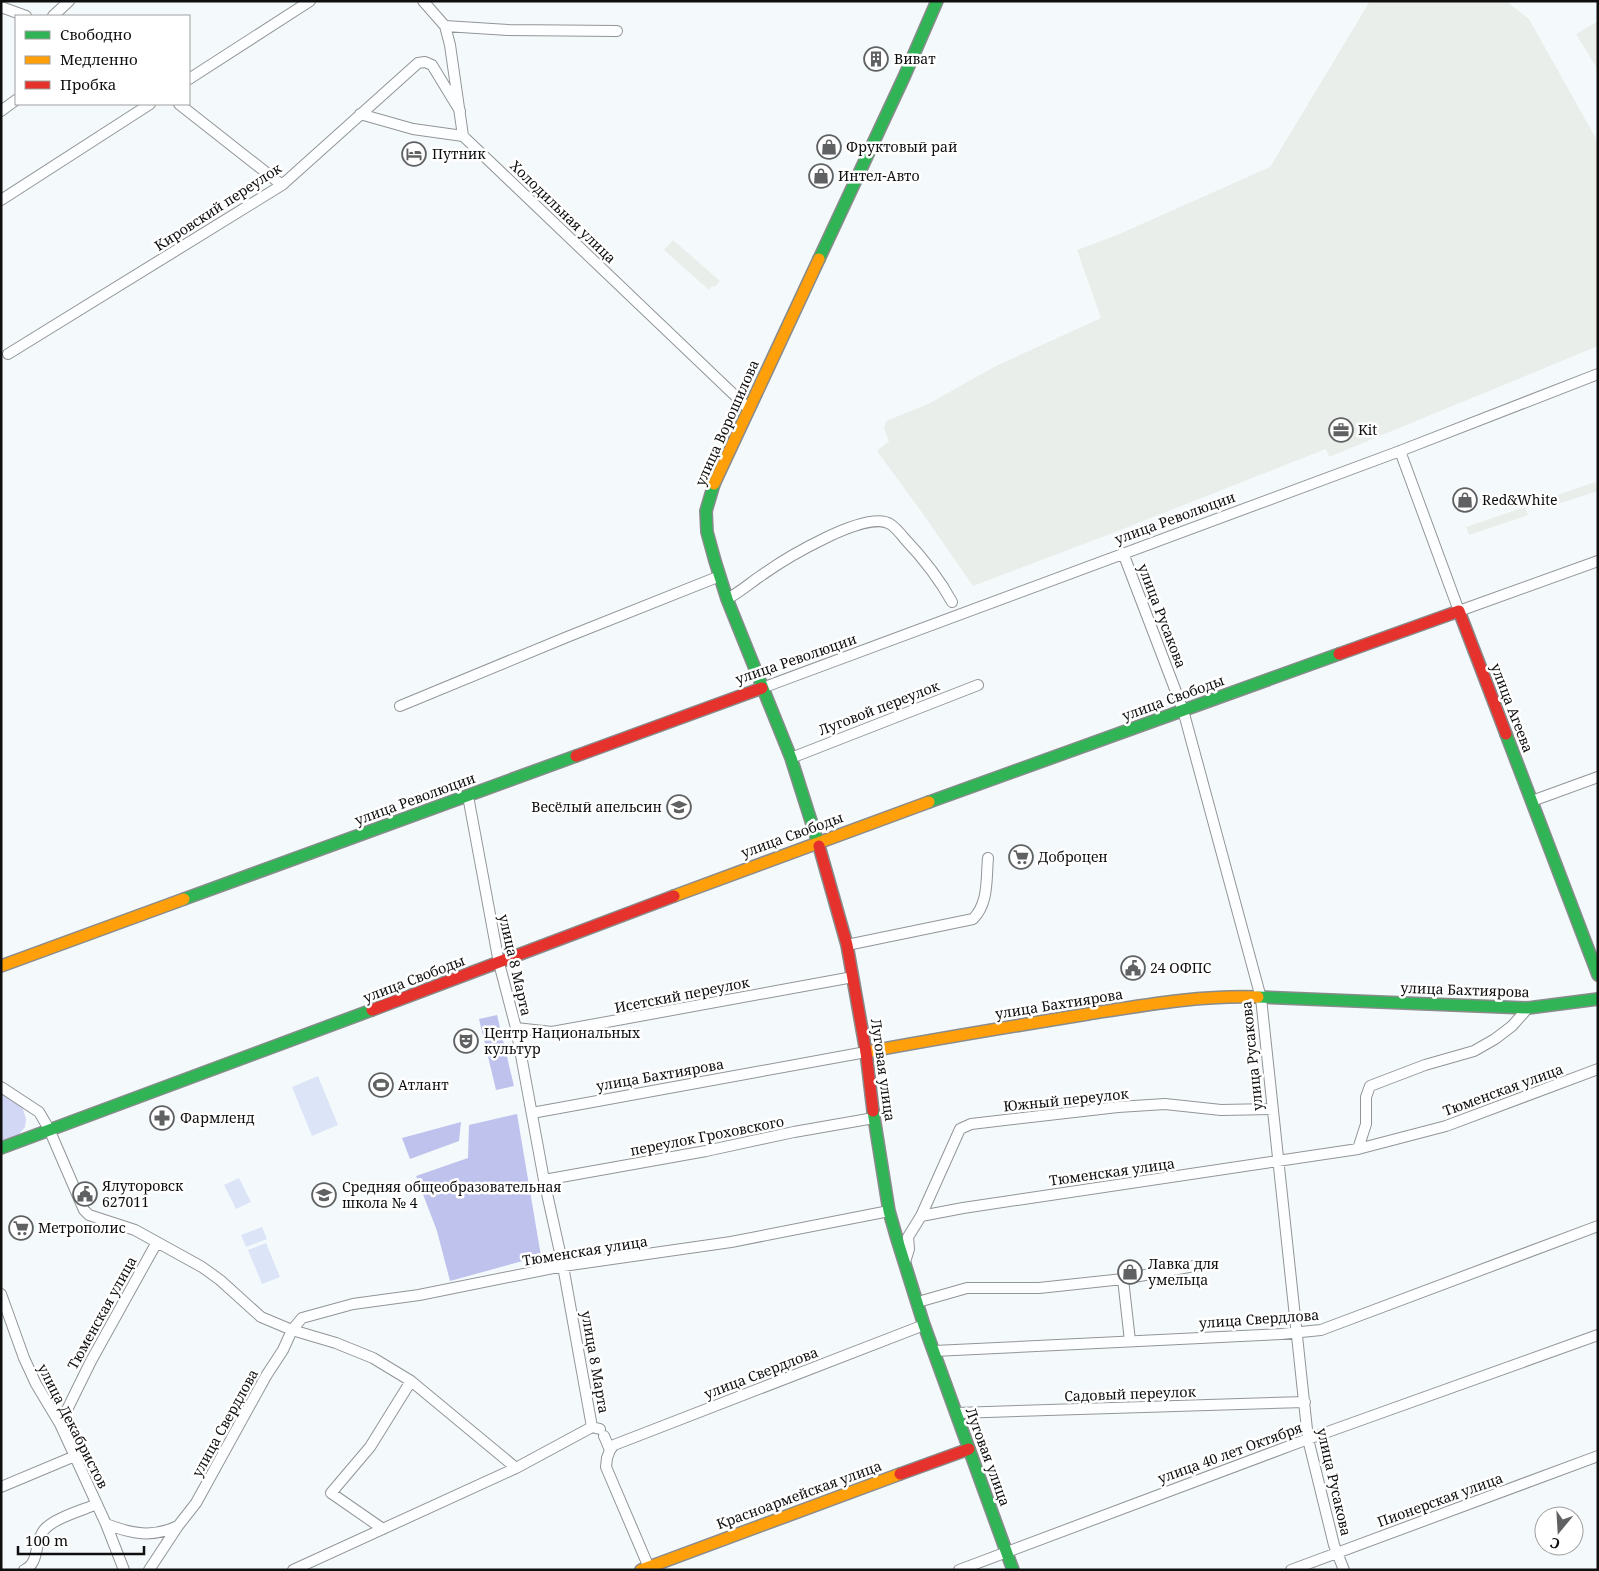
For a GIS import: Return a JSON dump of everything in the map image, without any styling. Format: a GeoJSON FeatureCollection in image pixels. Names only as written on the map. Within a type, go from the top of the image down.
{"type":"FeatureCollection","features":[{"type":"Feature","properties":{"kind":"main road","name":"улица Ворошилова"},"geometry":{"type":"LineString","coordinates":[[720,576],[707,532],[706,511],[711,492],[904,78],[937,1]]}},
{"type":"Feature","properties":{"kind":"main road","name":"Луговая улица"},"geometry":{"type":"LineString","coordinates":[[720,576],[727,599],[791,758],[817,842],[847,945],[866,1052],[874,1118],[889,1211],[924,1325],[1013,1570]]}},
{"type":"Feature","properties":{"kind":"main road","name":"улица Свободы"},"geometry":{"type":"LineString","coordinates":[[1,1148],[499,963],[817,842],[1459,610]]}},
{"type":"Feature","properties":{"kind":"main road","name":"улица Агеева"},"geometry":{"type":"LineString","coordinates":[[1459,610],[1598,975]]}},
{"type":"Feature","properties":{"kind":"main road","name":"улица Революции"},"geometry":{"type":"LineString","coordinates":[[1,966],[762,688]]}},
{"type":"Feature","properties":{"kind":"main road","name":"улица Бахтиярова"},"geometry":{"type":"LineString","coordinates":[[866,1052],[1185,999],[1230,996],[1528,1008],[1598,999]]}},
{"type":"Feature","properties":{"kind":"main road","name":"Красноармейская улица"},"geometry":{"type":"LineString","coordinates":[[646,1569],[969,1449]]}},
{"type":"Feature","properties":{"kind":"street"},"geometry":{"type":"LineString","coordinates":[[54,15],[69,1]]}},
{"type":"Feature","properties":{"kind":"street"},"geometry":{"type":"LineString","coordinates":[[190,78],[310,1]]}},
{"type":"Feature","properties":{"kind":"street"},"geometry":{"type":"LineString","coordinates":[[360,114],[414,129],[464,136],[450,45],[445,26],[423,1]]}},
{"type":"Feature","properties":{"kind":"street"},"geometry":{"type":"LineString","coordinates":[[1,7],[23,15]]}},
{"type":"Feature","properties":{"kind":"street"},"geometry":{"type":"LineString","coordinates":[[445,26],[508,30],[617,32]]}},
{"type":"Feature","properties":{"kind":"street","name":"Кировский переулок"},"geometry":{"type":"LineString","coordinates":[[8,354],[282,185],[418,63],[425,62],[432,65],[460,111]]}},
{"type":"Feature","properties":{"kind":"street"},"geometry":{"type":"LineString","coordinates":[[1,111],[15,101]]}},
{"type":"Feature","properties":{"kind":"street"},"geometry":{"type":"LineString","coordinates":[[1,200],[148,105]]}},
{"type":"Feature","properties":{"kind":"street"},"geometry":{"type":"LineString","coordinates":[[180,105],[282,185]]}},
{"type":"Feature","properties":{"kind":"street","name":"Холодильная улица"},"geometry":{"type":"LineString","coordinates":[[464,136],[749,409]]}},
{"type":"Feature","properties":{"kind":"street","name":"улица Революции"},"geometry":{"type":"LineString","coordinates":[[762,688],[1400,451],[1598,374]]}},
{"type":"Feature","properties":{"kind":"street","name":"улица Агеева"},"geometry":{"type":"LineString","coordinates":[[1400,451],[1459,610]]}},
{"type":"Feature","properties":{"kind":"street"},"geometry":{"type":"LineString","coordinates":[[727,599],[800,551],[856,524],[874,521],[890,523],[921,556],[952,602]]}},
{"type":"Feature","properties":{"kind":"street","name":"улица Русакова"},"geometry":{"type":"LineString","coordinates":[[1123,553],[1183,710],[1261,998],[1308,1439],[1337,1553],[1344,1570]]}},
{"type":"Feature","properties":{"kind":"street","name":"улица Свободы"},"geometry":{"type":"LineString","coordinates":[[1459,610],[1598,561]]}},
{"type":"Feature","properties":{"kind":"street"},"geometry":{"type":"LineString","coordinates":[[400,706],[720,576]]}},
{"type":"Feature","properties":{"kind":"street","name":"Луговой переулок"},"geometry":{"type":"LineString","coordinates":[[791,758],[978,685]]}},
{"type":"Feature","properties":{"kind":"street"},"geometry":{"type":"LineString","coordinates":[[1532,801],[1598,777]]}},
{"type":"Feature","properties":{"kind":"street","name":"улица 8 Марта"},"geometry":{"type":"LineString","coordinates":[[468,796],[499,963],[516,1028],[544,1180],[599,1430],[610,1450],[606,1466],[646,1569]]}},
{"type":"Feature","properties":{"kind":"street"},"geometry":{"type":"LineString","coordinates":[[847,945],[973,918],[980,911],[984,902],[988,858]]}},
{"type":"Feature","properties":{"kind":"street","name":"Исетский переулок"},"geometry":{"type":"LineString","coordinates":[[516,1028],[552,1032],[853,977]]}},
{"type":"Feature","properties":{"kind":"street"},"geometry":{"type":"LineString","coordinates":[[1358,1149],[1366,1124],[1366,1096],[1370,1086],[1474,1050],[1495,1039],[1512,1026],[1528,1008]]}},
{"type":"Feature","properties":{"kind":"street","name":"улица Бахтиярова"},"geometry":{"type":"LineString","coordinates":[[532,1113],[866,1052]]}},
{"type":"Feature","properties":{"kind":"street","name":"Тюменская улица"},"geometry":{"type":"LineString","coordinates":[[921,1216],[963,1208],[1358,1149],[1446,1126],[1598,1069]]}},
{"type":"Feature","properties":{"kind":"street"},"geometry":{"type":"LineString","coordinates":[[1,1087],[40,1112],[84,1210],[89,1215],[135,1230],[202,1267],[220,1280],[261,1317],[292,1330],[336,1343],[373,1358],[411,1381],[516,1468]]}},
{"type":"Feature","properties":{"kind":"street","name":"Южный переулок"},"geometry":{"type":"LineString","coordinates":[[921,1216],[960,1129],[971,1124],[1118,1107],[1165,1104],[1220,1110],[1272,1109]]}},
{"type":"Feature","properties":{"kind":"street","name":"переулок Гроховского"},"geometry":{"type":"LineString","coordinates":[[544,1180],[874,1118]]}},
{"type":"Feature","properties":{"kind":"street","name":"Тюменская улица"},"geometry":{"type":"LineString","coordinates":[[292,1330],[302,1318],[353,1304],[419,1295],[563,1266],[731,1242],[889,1211]]}},
{"type":"Feature","properties":{"kind":"street"},"geometry":{"type":"LineString","coordinates":[[904,1263],[908,1249],[908,1237],[921,1216]]}},
{"type":"Feature","properties":{"kind":"street","name":"улица Свердлова"},"geometry":{"type":"LineString","coordinates":[[934,1351],[1321,1330],[1598,1226]]}},
{"type":"Feature","properties":{"kind":"street","name":"Тюменская улица"},"geometry":{"type":"LineString","coordinates":[[60,1424],[91,1361],[157,1242]]}},
{"type":"Feature","properties":{"kind":"street"},"geometry":{"type":"LineString","coordinates":[[918,1302],[967,1288],[1039,1288],[1123,1279],[1200,1265]]}},
{"type":"Feature","properties":{"kind":"street"},"geometry":{"type":"LineString","coordinates":[[1123,1279],[1130,1341]]}},
{"type":"Feature","properties":{"kind":"street","name":"улица Декабристов"},"geometry":{"type":"LineString","coordinates":[[1,1294],[24,1358],[36,1384],[60,1424],[106,1524],[124,1570]]}},
{"type":"Feature","properties":{"kind":"street","name":"улица Свердлова"},"geometry":{"type":"LineString","coordinates":[[610,1450],[614,1445],[924,1325]]}},
{"type":"Feature","properties":{"kind":"street","name":"улица Свердлова"},"geometry":{"type":"LineString","coordinates":[[149,1570],[178,1526],[196,1503],[263,1382],[283,1350],[292,1330]]}},
{"type":"Feature","properties":{"kind":"street","name":"улица 40 лет Октября"},"geometry":{"type":"LineString","coordinates":[[958,1570],[1308,1439],[1598,1335]]}},
{"type":"Feature","properties":{"kind":"street"},"geometry":{"type":"LineString","coordinates":[[383,1529],[331,1493],[370,1447],[411,1381]]}},
{"type":"Feature","properties":{"kind":"street","name":"Садовый переулок"},"geometry":{"type":"LineString","coordinates":[[956,1414],[1305,1402]]}},
{"type":"Feature","properties":{"kind":"street"},"geometry":{"type":"LineString","coordinates":[[293,1570],[599,1430]]}},
{"type":"Feature","properties":{"kind":"street"},"geometry":{"type":"LineString","coordinates":[[1,1487],[75,1456]]}},
{"type":"Feature","properties":{"kind":"street","name":"Пионерская улица"},"geometry":{"type":"LineString","coordinates":[[1291,1570],[1598,1456]]}},
{"type":"Feature","properties":{"kind":"street"},"geometry":{"type":"LineString","coordinates":[[24,1570],[29,1568],[34,1560],[43,1531],[52,1523],[97,1504]]}},
{"type":"Feature","properties":{"kind":"street"},"geometry":{"type":"LineString","coordinates":[[106,1524],[126,1532],[147,1534],[170,1530],[178,1526]]}},
{"type":"Feature","properties":{"kind":"shaded area"},"geometry":{"type":"Polygon","coordinates":[[[1370,1],[1506,1],[1529,19],[1598,142],[1598,346],[1329,457],[1326,449],[973,586],[877,451],[889,441],[884,429],[886,421],[928,404],[996,366],[1101,318],[1077,250],[1117,235],[1270,167],[1370,1]]]}},
{"type":"Feature","properties":{"kind":"shaded area"},"geometry":{"type":"Polygon","coordinates":[[[1598,21],[1598,70],[1576,34],[1598,21]]]}},
{"type":"Feature","properties":{"kind":"shaded area"},"geometry":{"type":"Polygon","coordinates":[[[673,240],[720,281],[715,287],[712,286],[709,290],[664,250],[673,240]]]}},
{"type":"Feature","properties":{"kind":"shaded area"},"geometry":{"type":"Polygon","coordinates":[[[1595,482],[1598,491],[1546,508],[1543,500],[1595,482]]]}},
{"type":"Feature","properties":{"kind":"shaded area"},"geometry":{"type":"Polygon","coordinates":[[[1525,507],[1528,515],[1469,535],[1466,527],[1525,507]]]}},
{"type":"Feature","properties":{"kind":"shaded area"},"geometry":{"type":"Polygon","coordinates":[[[497,1015],[514,1086],[496,1090],[479,1019],[497,1015]]]}},
{"type":"Feature","properties":{"kind":"shaded area"},"geometry":{"type":"Polygon","coordinates":[[[318,1076],[338,1125],[312,1136],[292,1087],[318,1076]]]}},
{"type":"Feature","properties":{"kind":"shaded area"},"geometry":{"type":"Polygon","coordinates":[[[1,1091],[22,1106],[26,1119],[25,1127],[19,1134],[1,1142],[1,1091]]]}},
{"type":"Feature","properties":{"kind":"shaded area"},"geometry":{"type":"Polygon","coordinates":[[[517,1114],[541,1256],[450,1281],[437,1231],[416,1176],[468,1158],[469,1125],[517,1114]]]}},
{"type":"Feature","properties":{"kind":"shaded area"},"geometry":{"type":"Polygon","coordinates":[[[461,1122],[459,1141],[410,1159],[402,1138],[461,1122]]]}},
{"type":"Feature","properties":{"kind":"shaded area"},"geometry":{"type":"Polygon","coordinates":[[[239,1178],[251,1202],[236,1209],[224,1185],[239,1178]]]}},
{"type":"Feature","properties":{"kind":"shaded area"},"geometry":{"type":"Polygon","coordinates":[[[262,1227],[267,1239],[246,1247],[241,1235],[262,1227]]]}},
{"type":"Feature","properties":{"kind":"shaded area"},"geometry":{"type":"Polygon","coordinates":[[[266,1243],[280,1277],[262,1284],[248,1250],[266,1243]]]}},
{"type":"Feature","properties":{"kind":"traffic: fast"},"geometry":{"type":"LineString","coordinates":[[819,259],[904,77],[937,1]]}},
{"type":"Feature","properties":{"kind":"traffic: fast"},"geometry":{"type":"LineString","coordinates":[[714,484],[706,511],[707,532],[715,561],[727,599],[791,758],[819,846]]}},
{"type":"Feature","properties":{"kind":"traffic: fast"},"geometry":{"type":"LineString","coordinates":[[929,802],[1339,654]]}},
{"type":"Feature","properties":{"kind":"traffic: fast"},"geometry":{"type":"LineString","coordinates":[[1506,734],[1598,975]]}},
{"type":"Feature","properties":{"kind":"traffic: fast"},"geometry":{"type":"LineString","coordinates":[[184,899],[576,756]]}},
{"type":"Feature","properties":{"kind":"traffic: fast"},"geometry":{"type":"LineString","coordinates":[[1258,997],[1528,1008],[1598,999]]}},
{"type":"Feature","properties":{"kind":"traffic: fast"},"geometry":{"type":"LineString","coordinates":[[1,1148],[372,1010]]}},
{"type":"Feature","properties":{"kind":"traffic: fast"},"geometry":{"type":"LineString","coordinates":[[873,1111],[889,1211],[897,1239],[924,1325],[1013,1570]]}},
{"type":"Feature","properties":{"kind":"traffic: slow"},"geometry":{"type":"LineString","coordinates":[[714,484],[819,259]]}},
{"type":"Feature","properties":{"kind":"traffic: slow"},"geometry":{"type":"LineString","coordinates":[[674,896],[929,802]]}},
{"type":"Feature","properties":{"kind":"traffic: slow"},"geometry":{"type":"LineString","coordinates":[[1,966],[184,899]]}},
{"type":"Feature","properties":{"kind":"traffic: slow"},"geometry":{"type":"LineString","coordinates":[[866,1052],[1152,1004],[1194,999],[1258,997]]}},
{"type":"Feature","properties":{"kind":"traffic: slow"},"geometry":{"type":"LineString","coordinates":[[641,1570],[900,1474]]}},
{"type":"Feature","properties":{"kind":"traffic: jam"},"geometry":{"type":"LineString","coordinates":[[1339,654],[1459,611],[1506,734]]}},
{"type":"Feature","properties":{"kind":"traffic: jam"},"geometry":{"type":"LineString","coordinates":[[576,756],[762,688]]}},
{"type":"Feature","properties":{"kind":"traffic: jam"},"geometry":{"type":"LineString","coordinates":[[819,846],[847,945],[866,1052],[873,1111]]}},
{"type":"Feature","properties":{"kind":"traffic: jam"},"geometry":{"type":"LineString","coordinates":[[372,1010],[674,896]]}},
{"type":"Feature","properties":{"kind":"traffic: jam"},"geometry":{"type":"LineString","coordinates":[[900,1474],[969,1449]]}},
{"type":"Feature","properties":{"kind":"place","name":"Виват"},"geometry":{"type":"Point","coordinates":[876,59]}},
{"type":"Feature","properties":{"kind":"place","name":"Фруктовый рай"},"geometry":{"type":"Point","coordinates":[829,147]}},
{"type":"Feature","properties":{"kind":"place","name":"Путник"},"geometry":{"type":"Point","coordinates":[414,154]}},
{"type":"Feature","properties":{"kind":"place","name":"Интел-Авто"},"geometry":{"type":"Point","coordinates":[821,176]}},
{"type":"Feature","properties":{"kind":"place","name":"Kit"},"geometry":{"type":"Point","coordinates":[1341,430]}},
{"type":"Feature","properties":{"kind":"place","name":"Red&White"},"geometry":{"type":"Point","coordinates":[1465,500]}},
{"type":"Feature","properties":{"kind":"place","name":"Весёлый апельсин"},"geometry":{"type":"Point","coordinates":[679,807]}},
{"type":"Feature","properties":{"kind":"place","name":"Доброцен"},"geometry":{"type":"Point","coordinates":[1021,857]}},
{"type":"Feature","properties":{"kind":"place","name":"24 ОФПС"},"geometry":{"type":"Point","coordinates":[1133,968]}},
{"type":"Feature","properties":{"kind":"place","name":"Центр Национальных культур"},"geometry":{"type":"Point","coordinates":[466,1041]}},
{"type":"Feature","properties":{"kind":"place","name":"Атлант"},"geometry":{"type":"Point","coordinates":[381,1085]}},
{"type":"Feature","properties":{"kind":"place","name":"Фармленд"},"geometry":{"type":"Point","coordinates":[162,1118]}},
{"type":"Feature","properties":{"kind":"place","name":"Ялуторовск 627011"},"geometry":{"type":"Point","coordinates":[85,1194]}},
{"type":"Feature","properties":{"kind":"place","name":"Средняя общеобразовательная школа № 4"},"geometry":{"type":"Point","coordinates":[324,1195]}},
{"type":"Feature","properties":{"kind":"place","name":"Метрополис"},"geometry":{"type":"Point","coordinates":[21,1228]}},
{"type":"Feature","properties":{"kind":"place","name":"Лавка для умельца"},"geometry":{"type":"Point","coordinates":[1130,1272]}}]}
